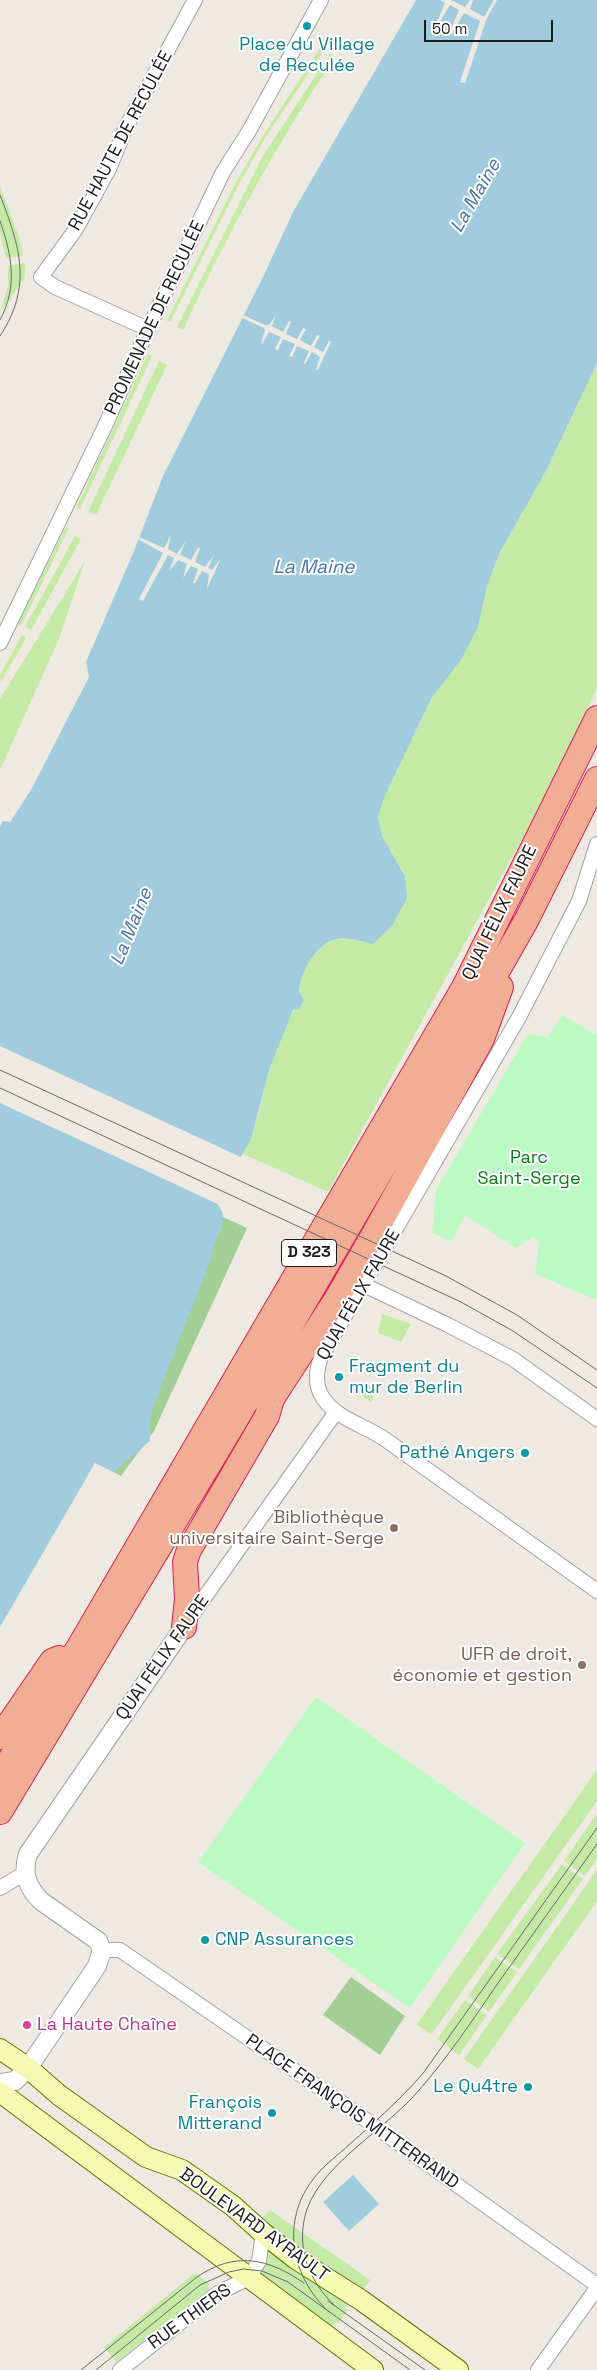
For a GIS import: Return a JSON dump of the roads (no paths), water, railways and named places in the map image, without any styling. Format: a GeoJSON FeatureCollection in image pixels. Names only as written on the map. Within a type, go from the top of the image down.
{"type":"FeatureCollection","features":[{"type":"Feature","properties":{"kind":"highway","name":"QUAI FÉLIX FAURE"},"geometry":{"type":"LineString","coordinates":[[0,1776],[80,1645],[464,987],[597,718]]}},
{"type":"Feature","properties":{"kind":"highway","name":"QUAI FÉLIX FAURE"},"geometry":{"type":"LineString","coordinates":[[0,1812],[232,1426],[526,921],[597,779]]}},
{"type":"Feature","properties":{"kind":"highway"},"geometry":{"type":"LineString","coordinates":[[184,1627],[187,1599],[185,1562],[189,1550],[267,1416],[272,1399],[337,1298],[482,1039],[526,921]]}},
{"type":"Feature","properties":{"kind":"highway"},"geometry":{"type":"LineString","coordinates":[[232,1426],[272,1399]]}},
{"type":"Feature","properties":{"kind":"highway"},"geometry":{"type":"LineString","coordinates":[[0,1737],[52,1661],[80,1645]]}},
{"type":"Feature","properties":{"kind":"main road","name":"BOULEVARD AYRAULT"},"geometry":{"type":"LineString","coordinates":[[0,2049],[28,2068],[59,2096],[146,2157],[182,2170],[226,2201],[296,2259],[361,2300],[458,2370]]}},
{"type":"Feature","properties":{"kind":"main road"},"geometry":{"type":"LineString","coordinates":[[0,2092],[249,2278],[367,2369]]}},
{"type":"Feature","properties":{"kind":"street","name":"RUE HAUTE DE RECULÉE"},"geometry":{"type":"LineString","coordinates":[[148,328],[55,287],[41,277],[76,229],[109,169],[126,127],[195,0]]}},
{"type":"Feature","properties":{"kind":"street","name":"PROMENADE DE RECULÉE"},"geometry":{"type":"LineString","coordinates":[[0,643],[105,426],[148,328],[223,172],[249,131],[321,0]]}},
{"type":"Feature","properties":{"kind":"street","name":"QUAI FÉLIX FAURE"},"geometry":{"type":"LineString","coordinates":[[25,1873],[25,1864],[32,1846],[336,1412],[322,1397],[318,1385],[316,1371],[321,1358],[518,1019],[578,901],[597,844]]}},
{"type":"Feature","properties":{"kind":"street"},"geometry":{"type":"LineString","coordinates":[[482,1039],[518,1019]]}},
{"type":"Feature","properties":{"kind":"street"},"geometry":{"type":"LineString","coordinates":[[364,1285],[448,1325],[513,1359],[597,1418]]}},
{"type":"Feature","properties":{"kind":"street"},"geometry":{"type":"LineString","coordinates":[[336,1412],[383,1438],[597,1591]]}},
{"type":"Feature","properties":{"kind":"street"},"geometry":{"type":"LineString","coordinates":[[0,1888],[25,1873],[33,1893],[41,1902],[98,1941],[102,1950],[97,1966],[28,2068],[15,2081],[0,2083]]}},
{"type":"Feature","properties":{"kind":"street","name":"PLACE FRANÇOIS MITTERRAND"},"geometry":{"type":"LineString","coordinates":[[102,1950],[120,1950],[352,2110],[597,2287]]}},
{"type":"Feature","properties":{"kind":"street","name":"RUE THIERS"},"geometry":{"type":"LineString","coordinates":[[120,2370],[218,2292],[249,2278],[259,2261],[263,2233]]}},
{"type":"Feature","properties":{"kind":"street"},"geometry":{"type":"LineString","coordinates":[[538,2370],[597,2287]]}},
{"type":"Feature","properties":{"kind":"water","name":"La Maine"},"geometry":{"type":"Polygon","coordinates":[[[416,0],[597,0],[597,363],[547,469],[500,552],[487,586],[478,627],[461,660],[431,699],[384,798],[378,817],[382,836],[405,876],[407,898],[392,926],[373,944],[346,938],[333,940],[318,950],[307,966],[300,983],[299,992],[304,1000],[299,1009],[293,1010],[270,1067],[251,1139],[216,1201],[223,1214],[222,1225],[212,1256],[153,1407],[149,1422],[150,1441],[114,1472],[95,1463],[0,1627],[0,826],[3,821],[10,822],[31,790],[89,677],[86,662],[134,551],[163,476],[264,275],[293,212],[416,0]]]}},
{"type":"Feature","properties":{"kind":"water"},"geometry":{"type":"Polygon","coordinates":[[[353,2175],[379,2204],[349,2231],[323,2202],[353,2175]]]}},
{"type":"Feature","properties":{"kind":"tram line"},"geometry":{"type":"LineString","coordinates":[[0,195],[13,232],[20,266],[17,300],[0,336]]}},
{"type":"Feature","properties":{"kind":"tram line"},"geometry":{"type":"LineString","coordinates":[[0,221],[8,246],[11,271],[9,295],[6,308],[0,320]]}},
{"type":"Feature","properties":{"kind":"tram line"},"geometry":{"type":"LineString","coordinates":[[0,1070],[446,1276],[517,1315],[597,1370]]}},
{"type":"Feature","properties":{"kind":"tram line"},"geometry":{"type":"LineString","coordinates":[[0,1088],[461,1302],[513,1331],[597,1388]]}},
{"type":"Feature","properties":{"kind":"tram line"},"geometry":{"type":"LineString","coordinates":[[329,2312],[316,2298],[306,2282],[294,2248],[297,2212],[303,2195],[322,2169],[407,2091],[424,2072],[597,1828]]}},
{"type":"Feature","properties":{"kind":"tram line"},"geometry":{"type":"LineString","coordinates":[[334,2305],[317,2285],[306,2261],[303,2249],[304,2222],[307,2209],[315,2192],[327,2176],[407,2103],[430,2077],[460,2039],[597,1844]]}},
{"type":"Feature","properties":{"kind":"tram line"},"geometry":{"type":"LineString","coordinates":[[81,2370],[197,2277],[225,2263],[238,2261],[264,2263],[291,2274],[304,2283]]}},
{"type":"Feature","properties":{"kind":"tram line"},"geometry":{"type":"LineString","coordinates":[[96,2370],[200,2285],[229,2272],[243,2269],[262,2271],[288,2282],[410,2370]]}},
{"type":"Feature","properties":{"kind":"tram line"},"geometry":{"type":"LineString","coordinates":[[328,2301],[425,2370]]}},
{"type":"Feature","properties":{"kind":"place","name":"Place du Village de Reculée"},"geometry":{"type":"Point","coordinates":[307,26]}},
{"type":"Feature","properties":{"kind":"place","name":"Fragment du mur de Berlin"},"geometry":{"type":"Point","coordinates":[339,1377]}},
{"type":"Feature","properties":{"kind":"place","name":"Pathé Angers"},"geometry":{"type":"Point","coordinates":[525,1453]}},
{"type":"Feature","properties":{"kind":"place","name":"Bibliothèque universitaire Saint-Serge"},"geometry":{"type":"Point","coordinates":[394,1528]}},
{"type":"Feature","properties":{"kind":"place","name":"UFR de droit, économie et gestion"},"geometry":{"type":"Point","coordinates":[582,1665]}},
{"type":"Feature","properties":{"kind":"place","name":"CNP Assurances"},"geometry":{"type":"Point","coordinates":[205,1940]}},
{"type":"Feature","properties":{"kind":"place","name":"La Haute Chaîne"},"geometry":{"type":"Point","coordinates":[27,2025]}},
{"type":"Feature","properties":{"kind":"place","name":"Le Qu4tre"},"geometry":{"type":"Point","coordinates":[528,2087]}},
{"type":"Feature","properties":{"kind":"place","name":"François Mitterand"},"geometry":{"type":"Point","coordinates":[272,2113]}},
{"type":"Feature","properties":{"kind":"park label","name":"Parc Saint-Serge"},"geometry":{"type":"Point","coordinates":[529,1168]}}]}
